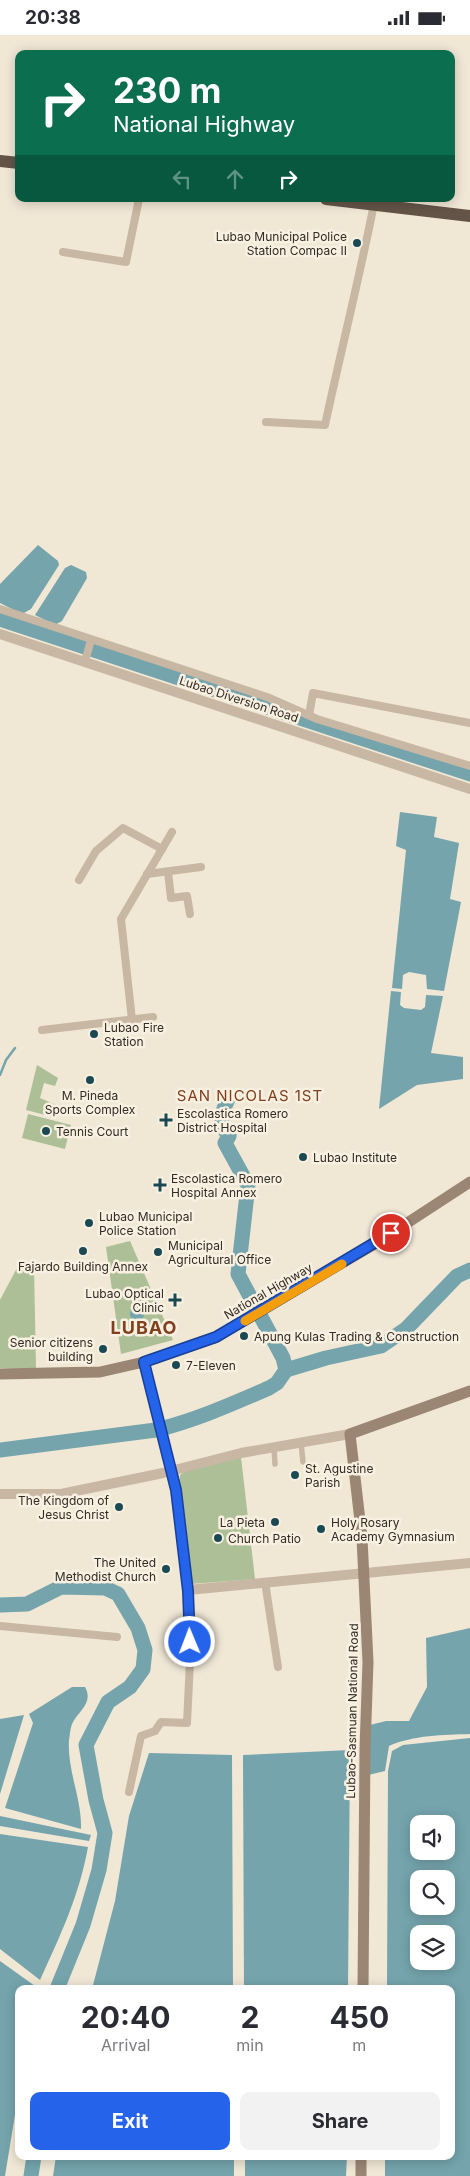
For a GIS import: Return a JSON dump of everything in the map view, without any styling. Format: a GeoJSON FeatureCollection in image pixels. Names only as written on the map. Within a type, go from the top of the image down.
{"type":"FeatureCollection","features":[{"type":"Feature","properties":{"kind":"highway"},"geometry":{"type":"LineString","coordinates":[[0,161],[15,163]]}},
{"type":"Feature","properties":{"kind":"highway"},"geometry":{"type":"LineString","coordinates":[[355,202],[470,216]]}},
{"type":"Feature","properties":{"kind":"main road","name":"National Highway"},"geometry":{"type":"LineString","coordinates":[[0,1373],[91,1373],[144,1362],[216,1337],[424,1213],[470,1182]]}},
{"type":"Feature","properties":{"kind":"main road"},"geometry":{"type":"LineString","coordinates":[[350,1434],[470,1391]]}},
{"type":"Feature","properties":{"kind":"main road","name":"Lubao-Sasmuan National Road"},"geometry":{"type":"LineString","coordinates":[[350,1434],[364,1574],[368,1662],[365,1749],[363,1985]]}},
{"type":"Feature","properties":{"kind":"main road"},"geometry":{"type":"LineString","coordinates":[[361,2160],[361,2176]]}},
{"type":"Feature","properties":{"kind":"street"},"geometry":{"type":"LineString","coordinates":[[62,252],[126,262],[138,202]]}},
{"type":"Feature","properties":{"kind":"street"},"geometry":{"type":"LineString","coordinates":[[266,422],[325,425],[338,365],[346,342],[374,204]]}},
{"type":"Feature","properties":{"kind":"street"},"geometry":{"type":"LineString","coordinates":[[0,609],[90,642],[267,697],[309,715],[470,766]]}},
{"type":"Feature","properties":{"kind":"street","name":"Lubao Diversion Road"},"geometry":{"type":"LineString","coordinates":[[0,634],[85,659],[470,789]]}},
{"type":"Feature","properties":{"kind":"street"},"geometry":{"type":"LineString","coordinates":[[85,659],[90,642]]}},
{"type":"Feature","properties":{"kind":"street"},"geometry":{"type":"LineString","coordinates":[[309,715],[313,693],[470,723]]}},
{"type":"Feature","properties":{"kind":"street"},"geometry":{"type":"LineString","coordinates":[[79,880],[96,851],[124,828],[162,849]]}},
{"type":"Feature","properties":{"kind":"street"},"geometry":{"type":"LineString","coordinates":[[132,1020],[121,919],[172,832]]}},
{"type":"Feature","properties":{"kind":"street"},"geometry":{"type":"LineString","coordinates":[[147,874],[201,867]]}},
{"type":"Feature","properties":{"kind":"street"},"geometry":{"type":"LineString","coordinates":[[168,872],[171,897],[187,896],[190,914]]}},
{"type":"Feature","properties":{"kind":"street"},"geometry":{"type":"LineString","coordinates":[[42,1030],[153,1017]]}},
{"type":"Feature","properties":{"kind":"street"},"geometry":{"type":"LineString","coordinates":[[129,1791],[141,1736],[155,1731],[161,1722],[187,1723],[190,1661],[188,1591],[176,1490],[144,1362]]}},
{"type":"Feature","properties":{"kind":"street"},"geometry":{"type":"LineString","coordinates":[[0,1494],[60,1494],[163,1473],[172,1469],[274,1447],[350,1434]]}},
{"type":"Feature","properties":{"kind":"street"},"geometry":{"type":"LineString","coordinates":[[301,1443],[303,1462]]}},
{"type":"Feature","properties":{"kind":"street"},"geometry":{"type":"LineString","coordinates":[[274,1447],[275,1464]]}},
{"type":"Feature","properties":{"kind":"street"},"geometry":{"type":"LineString","coordinates":[[188,1591],[470,1563]]}},
{"type":"Feature","properties":{"kind":"street"},"geometry":{"type":"LineString","coordinates":[[265,1582],[278,1667]]}},
{"type":"Feature","properties":{"kind":"street"},"geometry":{"type":"LineString","coordinates":[[0,1627],[117,1637]]}},
{"type":"Feature","properties":{"kind":"green space","name":"Tennis Court"},"geometry":{"type":"Polygon","coordinates":[[[37,1065],[58,1078],[55,1086],[44,1083],[40,1098],[56,1105],[53,1117],[26,1110],[37,1065]]]}},
{"type":"Feature","properties":{"kind":"green space","name":"Tennis Court"},"geometry":{"type":"Polygon","coordinates":[[[28,1114],[71,1125],[65,1149],[22,1138],[28,1114]]]}},
{"type":"Feature","properties":{"kind":"green space"},"geometry":{"type":"Polygon","coordinates":[[[130,1241],[173,1340],[121,1354],[106,1247],[130,1241]]]}},
{"type":"Feature","properties":{"kind":"green space"},"geometry":{"type":"Polygon","coordinates":[[[18,1266],[34,1266],[36,1369],[0,1368],[0,1300],[18,1266]]]}},
{"type":"Feature","properties":{"kind":"green space","name":"Church Patio"},"geometry":{"type":"Polygon","coordinates":[[[241,1457],[255,1579],[191,1584],[179,1484],[180,1475],[187,1470],[241,1457]]]}},
{"type":"Feature","properties":{"kind":"water"},"geometry":{"type":"Polygon","coordinates":[[[38,545],[58,561],[59,565],[31,609],[22,614],[0,603],[0,584],[38,545]]]}},
{"type":"Feature","properties":{"kind":"water"},"geometry":{"type":"Polygon","coordinates":[[[71,565],[86,572],[87,578],[62,621],[55,625],[35,615],[65,568],[71,565]]]}},
{"type":"Feature","properties":{"kind":"water"},"geometry":{"type":"Polygon","coordinates":[[[400,812],[437,817],[434,837],[459,843],[450,899],[461,902],[444,991],[427,989],[426,975],[409,972],[403,975],[402,989],[392,988],[406,850],[396,846],[400,812]]]}},
{"type":"Feature","properties":{"kind":"water"},"geometry":{"type":"Polygon","coordinates":[[[391,991],[401,992],[400,1005],[404,1008],[421,1010],[425,1007],[426,995],[443,996],[431,1053],[463,1057],[463,1079],[417,1085],[379,1109],[391,991]]]}},
{"type":"Feature","properties":{"kind":"water"},"geometry":{"type":"Polygon","coordinates":[[[134,1307],[140,1307],[144,1314],[140,1321],[134,1321],[130,1317],[130,1311],[134,1307]]]}},
{"type":"Feature","properties":{"kind":"water"},"geometry":{"type":"Polygon","coordinates":[[[470,1628],[470,1734],[439,1735],[398,1742],[389,1746],[385,1771],[368,1775],[370,1725],[386,1721],[409,1721],[427,1687],[426,1638],[470,1628]]]}},
{"type":"Feature","properties":{"kind":"water"},"geometry":{"type":"Polygon","coordinates":[[[72,1687],[85,1687],[88,1698],[72,1724],[69,1740],[70,1763],[81,1818],[81,1829],[5,1808],[33,1723],[29,1714],[72,1687]]]}},
{"type":"Feature","properties":{"kind":"water"},"geometry":{"type":"Polygon","coordinates":[[[24,1715],[0,1794],[0,1719],[24,1715]]]}},
{"type":"Feature","properties":{"kind":"water"},"geometry":{"type":"Polygon","coordinates":[[[470,1738],[470,2176],[385,2176],[385,2160],[455,2160],[455,1985],[387,1985],[388,1771],[392,1751],[403,1745],[470,1738]]]}},
{"type":"Feature","properties":{"kind":"water"},"geometry":{"type":"Polygon","coordinates":[[[350,1750],[348,1985],[244,1985],[243,1755],[350,1750]]]}},
{"type":"Feature","properties":{"kind":"water"},"geometry":{"type":"Polygon","coordinates":[[[149,1753],[232,1755],[233,1985],[93,1985],[115,1901],[129,1816],[149,1753]]]}},
{"type":"Feature","properties":{"kind":"water"},"geometry":{"type":"Polygon","coordinates":[[[0,1816],[91,1835],[89,1841],[0,1826],[0,1816]]]}},
{"type":"Feature","properties":{"kind":"water"},"geometry":{"type":"Polygon","coordinates":[[[0,1834],[88,1847],[80,1882],[62,1931],[40,1980],[0,1949],[0,1834]]]}},
{"type":"Feature","properties":{"kind":"water"},"geometry":{"type":"Polygon","coordinates":[[[0,1961],[34,1985],[15,1985],[15,2115],[5,2176],[0,2176],[0,1961]]]}},
{"type":"Feature","properties":{"kind":"water"},"geometry":{"type":"Polygon","coordinates":[[[55,2160],[234,2160],[234,2176],[53,2176],[55,2160]]]}},
{"type":"Feature","properties":{"kind":"water"},"geometry":{"type":"Polygon","coordinates":[[[245,2160],[347,2160],[346,2176],[245,2176],[245,2160]]]}},
{"type":"Feature","properties":{"kind":"waterway"},"geometry":{"type":"LineString","coordinates":[[0,619],[470,774]]}},
{"type":"Feature","properties":{"kind":"waterway"},"geometry":{"type":"LineString","coordinates":[[0,1075],[6,1060],[15,1048]]}},
{"type":"Feature","properties":{"kind":"waterway"},"geometry":{"type":"LineString","coordinates":[[0,1450],[156,1430],[171,1426],[214,1411],[269,1388],[277,1383],[286,1370],[283,1358],[238,1274],[248,1185],[225,1143],[229,1136],[223,1127],[222,1118],[228,1099]]}},
{"type":"Feature","properties":{"kind":"waterway"},"geometry":{"type":"LineString","coordinates":[[286,1370],[326,1358],[381,1346],[406,1329],[457,1276],[470,1270]]}},
{"type":"Feature","properties":{"kind":"waterway"},"geometry":{"type":"LineString","coordinates":[[0,1605],[27,1604],[61,1587],[105,1588],[118,1594],[138,1628],[145,1650],[143,1669],[130,1687],[108,1702],[86,1745],[96,1800],[105,1833],[99,1870],[83,1925],[59,1985]]}},
{"type":"Feature","properties":{"kind":"waterway"},"geometry":{"type":"LineString","coordinates":[[31,2176],[33,2160]]}},
{"type":"Feature","properties":{"kind":"slow traffic"},"geometry":{"type":"LineString","coordinates":[[245,1321],[342,1264]]}},
{"type":"Feature","properties":{"kind":"place","name":"Lubao Municipal Police Station Compac II"},"geometry":{"type":"Point","coordinates":[357,243]}},
{"type":"Feature","properties":{"kind":"place","name":"Lubao Fire Station"},"geometry":{"type":"Point","coordinates":[94,1034]}},
{"type":"Feature","properties":{"kind":"place","name":"M. Pineda Sports Complex"},"geometry":{"type":"Point","coordinates":[90,1080]}},
{"type":"Feature","properties":{"kind":"place","name":"Escolastica Romero District Hospital"},"geometry":{"type":"Point","coordinates":[166,1120]}},
{"type":"Feature","properties":{"kind":"place","name":"Tennis Court"},"geometry":{"type":"Point","coordinates":[46,1131]}},
{"type":"Feature","properties":{"kind":"place","name":"Lubao Institute"},"geometry":{"type":"Point","coordinates":[303,1157]}},
{"type":"Feature","properties":{"kind":"place","name":"Escolastica Romero Hospital Annex"},"geometry":{"type":"Point","coordinates":[160,1185]}},
{"type":"Feature","properties":{"kind":"place","name":"Lubao Municipal Police Station"},"geometry":{"type":"Point","coordinates":[89,1223]}},
{"type":"Feature","properties":{"kind":"place","name":"Fajardo Building Annex"},"geometry":{"type":"Point","coordinates":[83,1251]}},
{"type":"Feature","properties":{"kind":"place","name":"Municipal Agricultural Office"},"geometry":{"type":"Point","coordinates":[158,1252]}},
{"type":"Feature","properties":{"kind":"place","name":"Lubao Optical Clinic"},"geometry":{"type":"Point","coordinates":[175,1300]}},
{"type":"Feature","properties":{"kind":"place","name":"Apung Kulas Trading & Construction"},"geometry":{"type":"Point","coordinates":[244,1336]}},
{"type":"Feature","properties":{"kind":"place","name":"Senior citizens building"},"geometry":{"type":"Point","coordinates":[103,1349]}},
{"type":"Feature","properties":{"kind":"place","name":"7-Eleven"},"geometry":{"type":"Point","coordinates":[176,1365]}},
{"type":"Feature","properties":{"kind":"place","name":"St. Agustine Parish"},"geometry":{"type":"Point","coordinates":[295,1475]}},
{"type":"Feature","properties":{"kind":"place","name":"The Kingdom of Jesus Christ"},"geometry":{"type":"Point","coordinates":[119,1507]}},
{"type":"Feature","properties":{"kind":"place","name":"La Pieta"},"geometry":{"type":"Point","coordinates":[275,1522]}},
{"type":"Feature","properties":{"kind":"place","name":"Holy Rosary Academy Gymnasium"},"geometry":{"type":"Point","coordinates":[321,1529]}},
{"type":"Feature","properties":{"kind":"place","name":"Church Patio"},"geometry":{"type":"Point","coordinates":[218,1538]}},
{"type":"Feature","properties":{"kind":"place","name":"The United Methodist Church"},"geometry":{"type":"Point","coordinates":[166,1569]}},
{"type":"Feature","properties":{"kind":"district","name":"SAN NICOLAS 1ST"},"geometry":{"type":"Point","coordinates":[250,1095]}},
{"type":"Feature","properties":{"kind":"district","name":"LUBAO"},"geometry":{"type":"Point","coordinates":[144,1327]}},
{"type":"Feature","properties":{"kind":"route"},"geometry":{"type":"LineString","coordinates":[[190,1642],[188,1591],[174,1477],[163,1441],[144,1362],[187,1349],[216,1337],[391,1233]]}}]}
